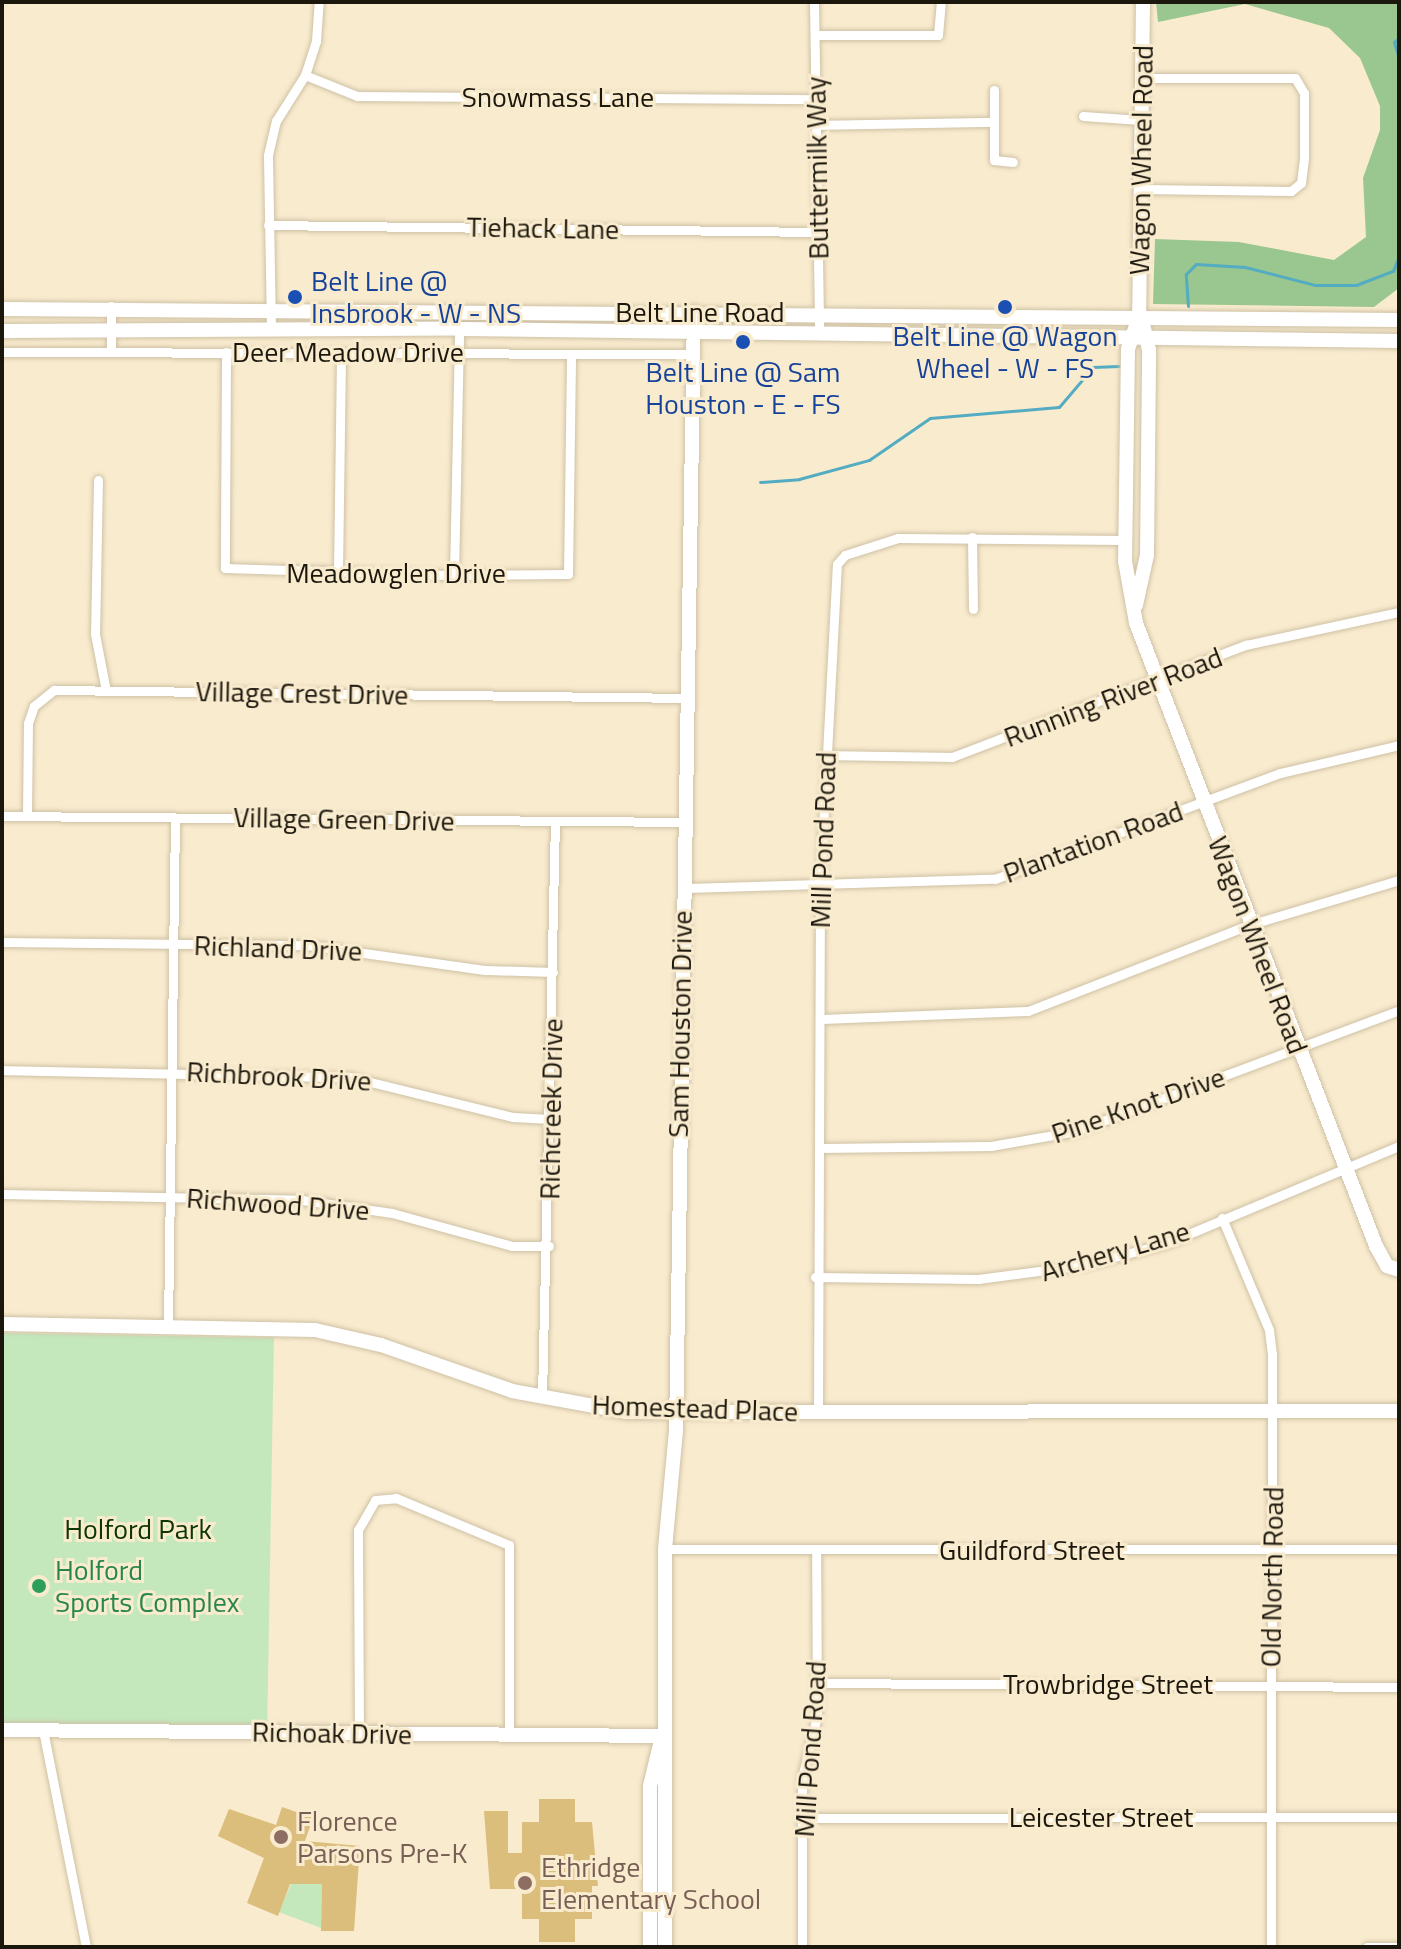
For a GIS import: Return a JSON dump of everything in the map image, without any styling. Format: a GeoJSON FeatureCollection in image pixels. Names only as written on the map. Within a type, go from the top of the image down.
{"type":"FeatureCollection","features":[{"type":"Feature","properties":{"kind":"street"},"geometry":{"type":"LineString","coordinates":[[271,329],[268,225],[271,134],[305,75],[316,41],[319,2]]}},
{"type":"Feature","properties":{"kind":"street","name":"Buttermilk Way"},"geometry":{"type":"LineString","coordinates":[[814,2],[819,334]]}},
{"type":"Feature","properties":{"kind":"street"},"geometry":{"type":"LineString","coordinates":[[815,35],[938,35],[941,2]]}},
{"type":"Feature","properties":{"kind":"street","name":"Wagon Wheel Road"},"geometry":{"type":"LineString","coordinates":[[1134,609],[1147,540],[1148,338],[1139,317],[1143,2]]}},
{"type":"Feature","properties":{"kind":"street","name":"Snowmass Lane"},"geometry":{"type":"LineString","coordinates":[[305,75],[357,96],[816,99]]}},
{"type":"Feature","properties":{"kind":"street"},"geometry":{"type":"LineString","coordinates":[[1141,189],[1297,188],[1303,166],[1301,82],[1142,78]]}},
{"type":"Feature","properties":{"kind":"street"},"geometry":{"type":"LineString","coordinates":[[994,90],[994,160],[1013,162]]}},
{"type":"Feature","properties":{"kind":"street"},"geometry":{"type":"LineString","coordinates":[[1083,116],[1141,120]]}},
{"type":"Feature","properties":{"kind":"street"},"geometry":{"type":"LineString","coordinates":[[816,125],[993,122]]}},
{"type":"Feature","properties":{"kind":"street","name":"Tiehack Lane"},"geometry":{"type":"LineString","coordinates":[[268,225],[818,232]]}},
{"type":"Feature","properties":{"kind":"street"},"geometry":{"type":"LineString","coordinates":[[111,306],[111,351]]}},
{"type":"Feature","properties":{"kind":"street","name":"Belt Line Road"},"geometry":{"type":"LineString","coordinates":[[2,309],[111,306],[1399,320]]}},
{"type":"Feature","properties":{"kind":"street"},"geometry":{"type":"LineString","coordinates":[[454,575],[460,310]]}},
{"type":"Feature","properties":{"kind":"street","name":"Sam Houston Drive"},"geometry":{"type":"LineString","coordinates":[[665,1947],[662,1736],[665,1549],[675,1414],[694,312]]}},
{"type":"Feature","properties":{"kind":"street"},"geometry":{"type":"LineString","coordinates":[[984,315],[984,335]]}},
{"type":"Feature","properties":{"kind":"street","name":"Wagon Wheel Road"},"geometry":{"type":"LineString","coordinates":[[1139,317],[1129,337],[1125,540],[1134,609],[1153,679],[1381,1258],[1399,1270]]}},
{"type":"Feature","properties":{"kind":"street","name":"Belt Line Road"},"geometry":{"type":"LineString","coordinates":[[2,331],[111,327],[459,329],[1399,341]]}},
{"type":"Feature","properties":{"kind":"street","name":"Deer Meadow Drive"},"geometry":{"type":"LineString","coordinates":[[2,352],[693,354]]}},
{"type":"Feature","properties":{"kind":"street","name":"Meadowglen Drive"},"geometry":{"type":"LineString","coordinates":[[226,352],[225,568],[454,575],[568,574],[571,354]]}},
{"type":"Feature","properties":{"kind":"street"},"geometry":{"type":"LineString","coordinates":[[338,572],[341,352]]}},
{"type":"Feature","properties":{"kind":"street"},"geometry":{"type":"LineString","coordinates":[[1127,403],[1149,404]]}},
{"type":"Feature","properties":{"kind":"street"},"geometry":{"type":"LineString","coordinates":[[98,480],[95,626],[106,691]]}},
{"type":"Feature","properties":{"kind":"street"},"geometry":{"type":"LineString","coordinates":[[972,537],[973,609]]}},
{"type":"Feature","properties":{"kind":"street","name":"Mill Pond Road"},"geometry":{"type":"LineString","coordinates":[[818,1412],[815,1277],[820,887],[824,755],[837,564],[845,555],[898,538],[1125,540]]}},
{"type":"Feature","properties":{"kind":"street"},"geometry":{"type":"LineString","coordinates":[[1125,540],[1147,540]]}},
{"type":"Feature","properties":{"kind":"street","name":"Running River Road"},"geometry":{"type":"LineString","coordinates":[[824,755],[952,757],[1153,679],[1274,637],[1399,612]]}},
{"type":"Feature","properties":{"kind":"street","name":"Village Crest Drive"},"geometry":{"type":"LineString","coordinates":[[27,816],[28,723],[34,706],[54,690],[687,698]]}},
{"type":"Feature","properties":{"kind":"street","name":"Plantation Road"},"geometry":{"type":"LineString","coordinates":[[683,888],[820,887],[995,879],[1335,757],[1399,745]]}},
{"type":"Feature","properties":{"kind":"street","name":"Village Green Drive"},"geometry":{"type":"LineString","coordinates":[[2,816],[686,822]]}},
{"type":"Feature","properties":{"kind":"street"},"geometry":{"type":"LineString","coordinates":[[168,1326],[175,818]]}},
{"type":"Feature","properties":{"kind":"street","name":"Richcreek Drive"},"geometry":{"type":"LineString","coordinates":[[542,1397],[549,1246],[555,821]]}},
{"type":"Feature","properties":{"kind":"street"},"geometry":{"type":"LineString","coordinates":[[820,1019],[1028,1011],[1249,925],[1399,880]]}},
{"type":"Feature","properties":{"kind":"street","name":"Richland Drive"},"geometry":{"type":"LineString","coordinates":[[2,942],[345,948],[486,970],[553,972]]}},
{"type":"Feature","properties":{"kind":"street","name":"Pine Knot Drive"},"geometry":{"type":"LineString","coordinates":[[819,1148],[991,1146],[1076,1131],[1298,1045],[1399,1010]]}},
{"type":"Feature","properties":{"kind":"street","name":"Richbrook Drive"},"geometry":{"type":"LineString","coordinates":[[2,1070],[172,1071],[369,1079],[513,1117],[550,1119]]}},
{"type":"Feature","properties":{"kind":"street","name":"Archery Lane"},"geometry":{"type":"LineString","coordinates":[[815,1277],[1039,1275],[1167,1243],[1399,1146]]}},
{"type":"Feature","properties":{"kind":"street","name":"Richwood Drive"},"geometry":{"type":"LineString","coordinates":[[2,1194],[170,1196],[342,1205],[512,1246],[549,1246]]}},
{"type":"Feature","properties":{"kind":"street","name":"Old North Road"},"geometry":{"type":"LineString","coordinates":[[1222,1218],[1269,1330],[1274,1411],[1269,1551],[1271,1947]]}},
{"type":"Feature","properties":{"kind":"street","name":"Homestead Place"},"geometry":{"type":"LineString","coordinates":[[2,1324],[168,1326],[329,1333],[542,1397],[675,1414],[1399,1411]]}},
{"type":"Feature","properties":{"kind":"street"},"geometry":{"type":"LineString","coordinates":[[359,1733],[358,1530],[375,1500],[396,1498],[509,1545],[509,1735]]}},
{"type":"Feature","properties":{"kind":"street","name":"Guildford Street"},"geometry":{"type":"LineString","coordinates":[[665,1549],[1399,1549]]}},
{"type":"Feature","properties":{"kind":"street","name":"Mill Pond Road"},"geometry":{"type":"LineString","coordinates":[[802,1947],[803,1762],[815,1725],[817,1683],[816,1550]]}},
{"type":"Feature","properties":{"kind":"street","name":"Trowbridge Street"},"geometry":{"type":"LineString","coordinates":[[817,1683],[1399,1687]]}},
{"type":"Feature","properties":{"kind":"street","name":"Richoak Drive"},"geometry":{"type":"LineString","coordinates":[[2,1730],[662,1736]]}},
{"type":"Feature","properties":{"kind":"street"},"geometry":{"type":"LineString","coordinates":[[43,1730],[86,1947]]}},
{"type":"Feature","properties":{"kind":"street","name":"Sam Houston Drive"},"geometry":{"type":"LineString","coordinates":[[650,1947],[650,1786],[662,1736]]}},
{"type":"Feature","properties":{"kind":"street","name":"Leicester Street"},"geometry":{"type":"LineString","coordinates":[[802,1818],[1399,1817]]}},
{"type":"Feature","properties":{"kind":"street"},"geometry":{"type":"LineString","coordinates":[[1367,1947],[1399,1947]]}},
{"type":"Feature","properties":{"kind":"green space"},"geometry":{"type":"Polygon","coordinates":[[[1156,2],[1399,2],[1399,288],[1374,307],[1153,304],[1155,239],[1239,242],[1334,260],[1366,237],[1363,178],[1380,130],[1380,106],[1360,58],[1329,28],[1245,4],[1158,22],[1156,2]]]}},
{"type":"Feature","properties":{"kind":"green space","name":"Holford Park"},"geometry":{"type":"Polygon","coordinates":[[[2,1333],[274,1338],[267,1728],[2,1723],[2,1333]]]}},
{"type":"Feature","properties":{"kind":"green space"},"geometry":{"type":"Polygon","coordinates":[[[291,1884],[322,1884],[321,1928],[279,1912],[291,1884]]]}},
{"type":"Feature","properties":{"kind":"building","name":"Ethridge Elementary School"},"geometry":{"type":"Polygon","coordinates":[[[539,1799],[575,1799],[575,1822],[592,1822],[598,1886],[592,1886],[592,1919],[575,1919],[575,1942],[539,1942],[539,1919],[522,1919],[522,1889],[490,1889],[484,1811],[508,1811],[508,1853],[522,1853],[522,1822],[539,1822],[539,1799]]]}},
{"type":"Feature","properties":{"kind":"building","name":"Florence Parsons Pre-K"},"geometry":{"type":"Polygon","coordinates":[[[282,1807],[313,1818],[305,1841],[360,1846],[354,1931],[321,1931],[322,1884],[290,1884],[278,1916],[247,1903],[264,1858],[218,1836],[229,1809],[276,1825],[282,1807]]]}},
{"type":"Feature","properties":{"kind":"waterway"},"geometry":{"type":"LineString","coordinates":[[1399,38],[1394,42],[1399,58]]}},
{"type":"Feature","properties":{"kind":"waterway"},"geometry":{"type":"LineString","coordinates":[[1399,178],[1399,225]]}},
{"type":"Feature","properties":{"kind":"waterway"},"geometry":{"type":"LineString","coordinates":[[1188,306],[1186,274],[1196,264],[1245,267],[1315,285],[1356,285],[1393,271],[1399,256]]}},
{"type":"Feature","properties":{"kind":"waterway"},"geometry":{"type":"LineString","coordinates":[[760,482],[799,479],[869,460],[930,418],[1059,407],[1093,367],[1119,366]]}},
{"type":"Feature","properties":{"kind":"place","name":"Belt Line @ Insbrook - W - NS"},"geometry":{"type":"Point","coordinates":[295,297]}},
{"type":"Feature","properties":{"kind":"place","name":"Belt Line @ Wagon Wheel - W - FS"},"geometry":{"type":"Point","coordinates":[1005,307]}},
{"type":"Feature","properties":{"kind":"place","name":"Belt Line @ Sam Houston - E - FS"},"geometry":{"type":"Point","coordinates":[743,342]}},
{"type":"Feature","properties":{"kind":"place","name":"Holford Sports Complex"},"geometry":{"type":"Point","coordinates":[39,1586]}},
{"type":"Feature","properties":{"kind":"place","name":"Florence Parsons Pre-K"},"geometry":{"type":"Point","coordinates":[281,1837]}},
{"type":"Feature","properties":{"kind":"place","name":"Ethridge Elementary School"},"geometry":{"type":"Point","coordinates":[525,1883]}}]}
